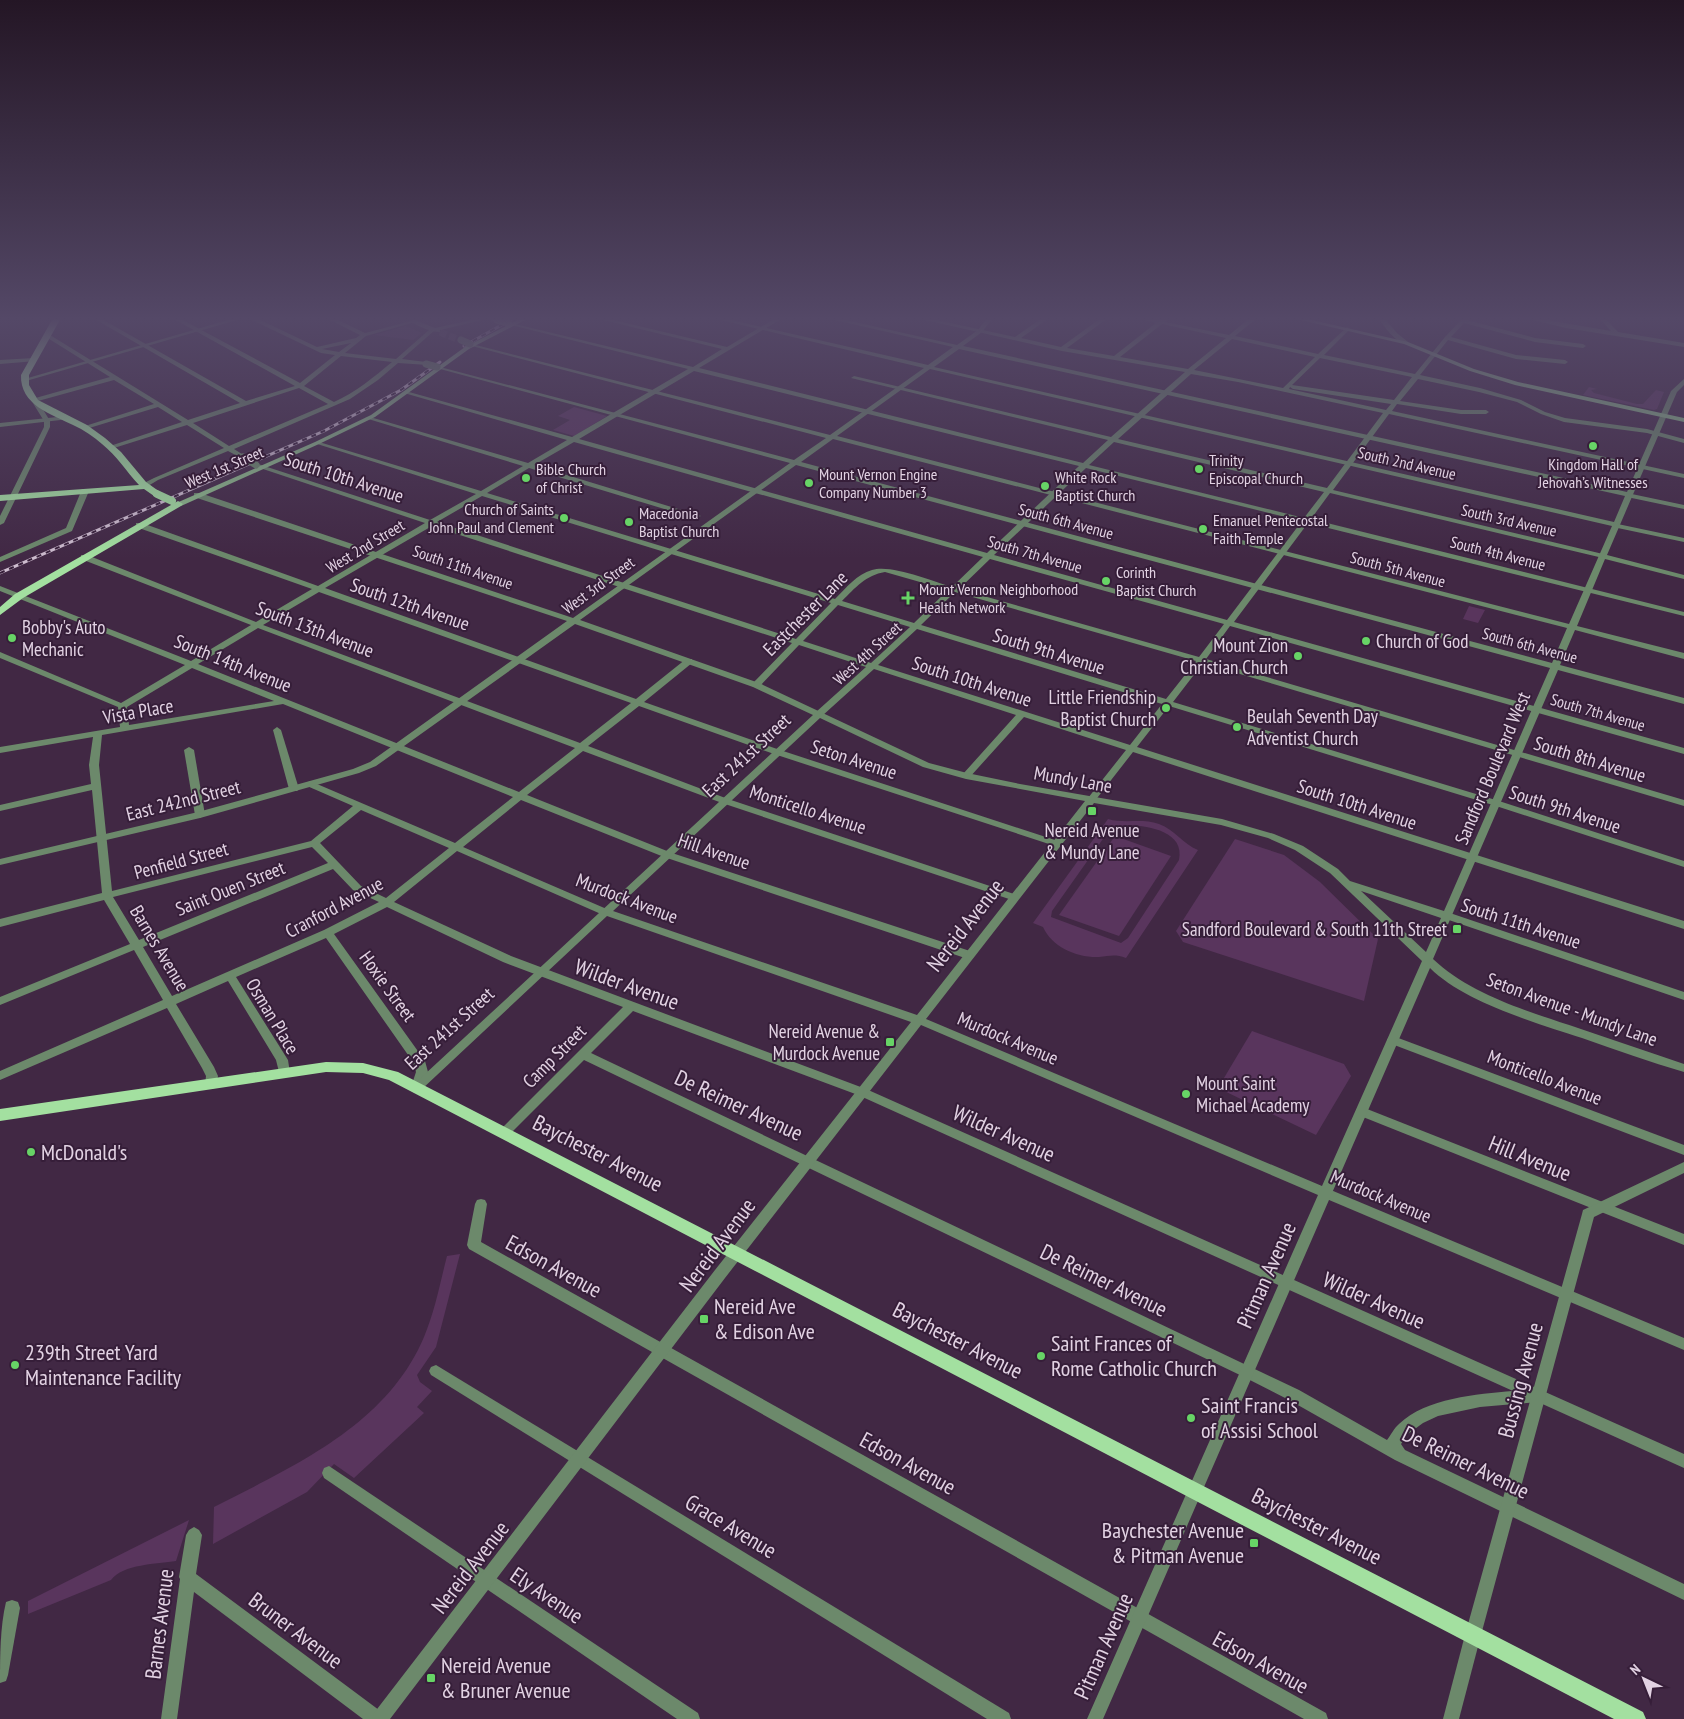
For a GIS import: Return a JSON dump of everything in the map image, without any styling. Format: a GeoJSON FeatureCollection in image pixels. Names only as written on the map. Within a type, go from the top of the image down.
{"type":"FeatureCollection","features":[{"type":"Feature","properties":{"kind":"main road","name":"West 1st Street"},"geometry":{"type":"LineString","coordinates":[[1,611],[19,596],[140,525],[175,502],[197,495],[256,465],[317,443],[368,418],[399,398]]}},
{"type":"Feature","properties":{"kind":"main road"},"geometry":{"type":"LineString","coordinates":[[1587,398],[1684,420]]}},
{"type":"Feature","properties":{"kind":"main road"},"geometry":{"type":"LineString","coordinates":[[34,400],[84,428],[112,447],[144,487],[175,502]]}},
{"type":"Feature","properties":{"kind":"main road"},"geometry":{"type":"LineString","coordinates":[[0,498],[144,487]]}},
{"type":"Feature","properties":{"kind":"main road","name":"East 241st Street"},"geometry":{"type":"LineString","coordinates":[[0,1116],[326,1067],[355,1067],[388,1074],[417,1087]]}},
{"type":"Feature","properties":{"kind":"main road","name":"Baychester Avenue"},"geometry":{"type":"LineString","coordinates":[[417,1087],[1636,1719]]}},
{"type":"Feature","properties":{"kind":"street"},"geometry":{"type":"LineString","coordinates":[[0,523],[47,427],[47,421],[34,400],[40,398]]}},
{"type":"Feature","properties":{"kind":"street","name":"South 10th Avenue"},"geometry":{"type":"LineString","coordinates":[[148,398],[230,447],[256,465],[622,586],[1684,926]]}},
{"type":"Feature","properties":{"kind":"street"},"geometry":{"type":"LineString","coordinates":[[236,398],[246,404]]}},
{"type":"Feature","properties":{"kind":"street"},"geometry":{"type":"LineString","coordinates":[[112,447],[263,398]]}},
{"type":"Feature","properties":{"kind":"street"},"geometry":{"type":"LineString","coordinates":[[322,398],[333,404]]}},
{"type":"Feature","properties":{"kind":"street"},"geometry":{"type":"LineString","coordinates":[[144,487],[156,479],[345,398]]}},
{"type":"Feature","properties":{"kind":"street","name":"South 7th Avenue"},"geometry":{"type":"LineString","coordinates":[[426,398],[1537,708],[1684,751]]}},
{"type":"Feature","properties":{"kind":"street","name":"South 6th Avenue"},"geometry":{"type":"LineString","coordinates":[[556,398],[1684,701]]}},
{"type":"Feature","properties":{"kind":"street","name":"West 2nd Street"},"geometry":{"type":"LineString","coordinates":[[122,706],[642,398]]}},
{"type":"Feature","properties":{"kind":"street","name":"South 5th Avenue"},"geometry":{"type":"LineString","coordinates":[[682,398],[1684,656]]}},
{"type":"Feature","properties":{"kind":"street"},"geometry":{"type":"LineString","coordinates":[[806,398],[1083,466]]}},
{"type":"Feature","properties":{"kind":"street","name":"West 3rd Street"},"geometry":{"type":"LineString","coordinates":[[373,764],[886,398]]}},
{"type":"Feature","properties":{"kind":"street"},"geometry":{"type":"LineString","coordinates":[[933,398],[1112,440]]}},
{"type":"Feature","properties":{"kind":"street","name":"South 2nd Avenue"},"geometry":{"type":"LineString","coordinates":[[1063,398],[1684,540]]}},
{"type":"Feature","properties":{"kind":"street","name":"West 4th Street"},"geometry":{"type":"LineString","coordinates":[[819,714],[916,627],[1083,466],[1158,398]]}},
{"type":"Feature","properties":{"kind":"street"},"geometry":{"type":"LineString","coordinates":[[1192,398],[1684,507]]}},
{"type":"Feature","properties":{"kind":"street"},"geometry":{"type":"LineString","coordinates":[[1327,398],[1387,413],[1684,476]]}},
{"type":"Feature","properties":{"kind":"street"},"geometry":{"type":"LineString","coordinates":[[1366,398],[1461,412],[1486,412]]}},
{"type":"Feature","properties":{"kind":"street","name":"Nereid Avenue"},"geometry":{"type":"LineString","coordinates":[[379,1719],[664,1351],[808,1161],[1055,843],[1201,660],[1399,398]]}},
{"type":"Feature","properties":{"kind":"street"},"geometry":{"type":"LineString","coordinates":[[1509,398],[1564,420],[1657,434],[1684,441]]}},
{"type":"Feature","properties":{"kind":"street","name":"Sandford Boulevard West"},"geometry":{"type":"LineString","coordinates":[[1427,959],[1672,398]]}},
{"type":"Feature","properties":{"kind":"street"},"geometry":{"type":"LineString","coordinates":[[84,428],[159,405]]}},
{"type":"Feature","properties":{"kind":"street"},"geometry":{"type":"LineString","coordinates":[[0,425],[67,418]]}},
{"type":"Feature","properties":{"kind":"street"},"geometry":{"type":"LineString","coordinates":[[368,418],[697,516]]}},
{"type":"Feature","properties":{"kind":"street","name":"South 3rd Avenue"},"geometry":{"type":"LineString","coordinates":[[1112,440],[1684,576]]}},
{"type":"Feature","properties":{"kind":"street","name":"South 9th Avenue"},"geometry":{"type":"LineString","coordinates":[[317,443],[1496,803],[1684,864]]}},
{"type":"Feature","properties":{"kind":"street","name":"South 4th Avenue"},"geometry":{"type":"LineString","coordinates":[[1083,466],[1684,614]]}},
{"type":"Feature","properties":{"kind":"street"},"geometry":{"type":"LineString","coordinates":[[0,560],[69,529],[85,492]]}},
{"type":"Feature","properties":{"kind":"street","name":"South 11th Avenue"},"geometry":{"type":"LineString","coordinates":[[197,495],[378,554],[689,661]]}},
{"type":"Feature","properties":{"kind":"street","name":"South 12th Avenue"},"geometry":{"type":"LineString","coordinates":[[140,525],[614,694]]}},
{"type":"Feature","properties":{"kind":"street","name":"South 13th Avenue"},"geometry":{"type":"LineString","coordinates":[[84,558],[536,730]]}},
{"type":"Feature","properties":{"kind":"street","name":"Eastchester Lane"},"geometry":{"type":"LineString","coordinates":[[756,685],[835,602],[865,576],[881,571]]}},
{"type":"Feature","properties":{"kind":"street","name":"South 8th Avenue"},"geometry":{"type":"LineString","coordinates":[[881,571],[909,576],[1201,660],[1684,803]]}},
{"type":"Feature","properties":{"kind":"street","name":"South 14th Avenue"},"geometry":{"type":"LineString","coordinates":[[0,588],[452,770]]}},
{"type":"Feature","properties":{"kind":"street"},"geometry":{"type":"LineString","coordinates":[[0,655],[122,706],[124,729]]}},
{"type":"Feature","properties":{"kind":"street","name":"Mundy Lane"},"geometry":{"type":"LineString","coordinates":[[689,661],[756,685],[913,760],[966,776],[1258,831],[1311,854],[1348,883],[1427,959]]}},
{"type":"Feature","properties":{"kind":"street","name":"Cranford Avenue"},"geometry":{"type":"LineString","coordinates":[[0,1076],[328,934],[386,903],[689,661]]}},
{"type":"Feature","properties":{"kind":"street","name":"Seton Avenue"},"geometry":{"type":"LineString","coordinates":[[614,694],[778,752],[1055,843]]}},
{"type":"Feature","properties":{"kind":"street","name":"Vista Place"},"geometry":{"type":"LineString","coordinates":[[0,750],[281,702]]}},
{"type":"Feature","properties":{"kind":"street","name":"East 241st Street"},"geometry":{"type":"LineString","coordinates":[[417,1087],[819,714]]}},
{"type":"Feature","properties":{"kind":"street"},"geometry":{"type":"LineString","coordinates":[[966,776],[1022,714]]}},
{"type":"Feature","properties":{"kind":"street"},"geometry":{"type":"LineString","coordinates":[[277,730],[294,788]]}},
{"type":"Feature","properties":{"kind":"street","name":"Monticello Avenue"},"geometry":{"type":"LineString","coordinates":[[536,730],[725,801],[1013,897]]}},
{"type":"Feature","properties":{"kind":"street","name":"Barnes Avenue"},"geometry":{"type":"LineString","coordinates":[[98,734],[94,764],[108,897],[135,946],[208,1067],[212,1076],[211,1084]]}},
{"type":"Feature","properties":{"kind":"street"},"geometry":{"type":"LineString","coordinates":[[189,750],[200,814]]}},
{"type":"Feature","properties":{"kind":"street","name":"East 242nd Street"},"geometry":{"type":"LineString","coordinates":[[0,862],[200,814],[310,784],[373,764]]}},
{"type":"Feature","properties":{"kind":"street","name":"Hill Avenue"},"geometry":{"type":"LineString","coordinates":[[452,770],[668,855],[969,955]]}},
{"type":"Feature","properties":{"kind":"street","name":"Murdock Avenue"},"geometry":{"type":"LineString","coordinates":[[310,784],[605,912],[919,1020],[1684,1344]]}},
{"type":"Feature","properties":{"kind":"street"},"geometry":{"type":"LineString","coordinates":[[0,808],[97,786]]}},
{"type":"Feature","properties":{"kind":"street","name":"Penfield Street"},"geometry":{"type":"LineString","coordinates":[[0,923],[314,843],[360,806]]}},
{"type":"Feature","properties":{"kind":"street","name":"Wilder Avenue"},"geometry":{"type":"LineString","coordinates":[[314,843],[357,888],[540,973],[862,1092],[1684,1461]]}},
{"type":"Feature","properties":{"kind":"street","name":"Saint Ouen Street"},"geometry":{"type":"LineString","coordinates":[[0,1001],[333,865]]}},
{"type":"Feature","properties":{"kind":"street","name":"South 11th Avenue"},"geometry":{"type":"LineString","coordinates":[[1348,883],[1684,996]]}},
{"type":"Feature","properties":{"kind":"street","name":"Hoxie Street"},"geometry":{"type":"LineString","coordinates":[[328,934],[419,1061],[422,1072],[417,1087]]}},
{"type":"Feature","properties":{"kind":"street","name":"Pitman Avenue"},"geometry":{"type":"LineString","coordinates":[[1095,1719],[1362,1112],[1427,959]]}},
{"type":"Feature","properties":{"kind":"street","name":"Seton Avenue - Mundy Lane"},"geometry":{"type":"LineString","coordinates":[[1427,959],[1450,979],[1494,1002],[1684,1068]]}},
{"type":"Feature","properties":{"kind":"street","name":"Osman Place"},"geometry":{"type":"LineString","coordinates":[[230,976],[282,1060],[284,1073]]}},
{"type":"Feature","properties":{"kind":"street","name":"Camp Street"},"geometry":{"type":"LineString","coordinates":[[504,1133],[631,1006]]}},
{"type":"Feature","properties":{"kind":"street","name":"Monticello Avenue"},"geometry":{"type":"LineString","coordinates":[[1393,1040],[1684,1150]]}},
{"type":"Feature","properties":{"kind":"street","name":"De Reimer Avenue"},"geometry":{"type":"LineString","coordinates":[[583,1054],[1248,1372],[1294,1395],[1400,1455],[1684,1592]]}},
{"type":"Feature","properties":{"kind":"street","name":"Hill Avenue"},"geometry":{"type":"LineString","coordinates":[[1362,1112],[1600,1209],[1684,1240]]}},
{"type":"Feature","properties":{"kind":"street","name":"Bussing Avenue"},"geometry":{"type":"LineString","coordinates":[[1451,1719],[1588,1214],[1684,1168]]}},
{"type":"Feature","properties":{"kind":"street","name":"Edson Avenue"},"geometry":{"type":"LineString","coordinates":[[481,1204],[474,1246],[1320,1719]]}},
{"type":"Feature","properties":{"kind":"street","name":"Grace Avenue"},"geometry":{"type":"LineString","coordinates":[[436,1371],[1003,1719]]}},
{"type":"Feature","properties":{"kind":"street"},"geometry":{"type":"LineString","coordinates":[[1400,1455],[1394,1444],[1396,1437],[1421,1415],[1432,1410],[1500,1399],[1539,1396]]}},
{"type":"Feature","properties":{"kind":"street","name":"Ely Avenue"},"geometry":{"type":"LineString","coordinates":[[329,1473],[692,1719]]}},
{"type":"Feature","properties":{"kind":"street","name":"Barnes Avenue"},"geometry":{"type":"LineString","coordinates":[[169,1719],[194,1534]]}},
{"type":"Feature","properties":{"kind":"street","name":"Bruner Avenue"},"geometry":{"type":"LineString","coordinates":[[187,1577],[379,1719]]}},
{"type":"Feature","properties":{"kind":"street"},"geometry":{"type":"LineString","coordinates":[[0,1675],[12,1608]]}},
{"type":"Feature","properties":{"kind":"shaded area"},"geometry":{"type":"Polygon","coordinates":[[[1598,398],[1614,398],[1643,404],[1648,398],[1661,398],[1657,409],[1654,410],[1598,398]]]}},
{"type":"Feature","properties":{"kind":"shaded area"},"geometry":{"type":"Polygon","coordinates":[[[574,407],[607,416],[574,436],[553,430],[570,420],[558,416],[574,407]]]}},
{"type":"Feature","properties":{"kind":"shaded area"},"geometry":{"type":"Polygon","coordinates":[[[1469,606],[1485,610],[1478,623],[1463,619],[1469,606]]]}},
{"type":"Feature","properties":{"kind":"shaded area"},"geometry":{"type":"Polygon","coordinates":[[[1108,819],[1146,821],[1159,824],[1198,850],[1126,958],[1116,956],[1082,956],[1066,950],[1052,940],[1043,927],[1033,923],[1108,819]],[[1129,825],[1113,830],[1105,836],[1052,911],[1051,917],[1121,943],[1128,938],[1179,860],[1177,843],[1164,832],[1147,827],[1129,825]]]}},
{"type":"Feature","properties":{"kind":"shaded area"},"geometry":{"type":"Polygon","coordinates":[[[1115,836],[1171,856],[1119,936],[1059,915],[1115,836]]]}},
{"type":"Feature","properties":{"kind":"shaded area"},"geometry":{"type":"Polygon","coordinates":[[[1235,839],[1284,855],[1320,882],[1378,939],[1364,1001],[1183,942],[1176,931],[1235,839]]]}},
{"type":"Feature","properties":{"kind":"shaded area"},"geometry":{"type":"Polygon","coordinates":[[[1252,1031],[1344,1064],[1351,1076],[1316,1135],[1218,1088],[1252,1031]]]}},
{"type":"Feature","properties":{"kind":"shaded area"},"geometry":{"type":"Polygon","coordinates":[[[460,1254],[436,1347],[417,1375],[420,1382],[432,1391],[417,1407],[424,1413],[354,1478],[334,1464],[307,1492],[213,1544],[214,1507],[275,1476],[335,1440],[362,1419],[387,1395],[408,1368],[424,1337],[447,1256],[460,1254]]]}},
{"type":"Feature","properties":{"kind":"shaded area"},"geometry":{"type":"Polygon","coordinates":[[[189,1520],[176,1561],[132,1568],[116,1575],[111,1580],[28,1614],[28,1601],[189,1520]]]}},
{"type":"Feature","properties":{"kind":"railway"},"geometry":{"type":"LineString","coordinates":[[0,573],[324,431],[386,398]]}},
{"type":"Feature","properties":{"kind":"place","name":"Kingdom Hall of Jehovah’s Witnesses"},"geometry":{"type":"Point","coordinates":[1593,446]}},
{"type":"Feature","properties":{"kind":"place","name":"Trinity Episcopal Church"},"geometry":{"type":"Point","coordinates":[1199,469]}},
{"type":"Feature","properties":{"kind":"place","name":"Bible Church of Christ"},"geometry":{"type":"Point","coordinates":[526,478]}},
{"type":"Feature","properties":{"kind":"place","name":"Mount Vernon Engine Company Number 3"},"geometry":{"type":"Point","coordinates":[809,483]}},
{"type":"Feature","properties":{"kind":"place","name":"White Rock Baptist Church"},"geometry":{"type":"Point","coordinates":[1045,486]}},
{"type":"Feature","properties":{"kind":"place","name":"Church of Saints John Paul and Clement"},"geometry":{"type":"Point","coordinates":[564,518]}},
{"type":"Feature","properties":{"kind":"place","name":"Macedonia Baptist Church"},"geometry":{"type":"Point","coordinates":[629,522]}},
{"type":"Feature","properties":{"kind":"place","name":"Emanuel Pentecostal Faith Temple"},"geometry":{"type":"Point","coordinates":[1203,529]}},
{"type":"Feature","properties":{"kind":"place","name":"Corinth Baptist Church"},"geometry":{"type":"Point","coordinates":[1106,581]}},
{"type":"Feature","properties":{"kind":"place","name":"Mount Vernon Neighborhood Health Network"},"geometry":{"type":"Point","coordinates":[908,598]}},
{"type":"Feature","properties":{"kind":"place","name":"Bobby's Auto Mechanic"},"geometry":{"type":"Point","coordinates":[12,638]}},
{"type":"Feature","properties":{"kind":"place","name":"Church of God"},"geometry":{"type":"Point","coordinates":[1366,641]}},
{"type":"Feature","properties":{"kind":"place","name":"Mount Zion Christian Church"},"geometry":{"type":"Point","coordinates":[1298,656]}},
{"type":"Feature","properties":{"kind":"place","name":"Little Friendship Baptist Church"},"geometry":{"type":"Point","coordinates":[1166,708]}},
{"type":"Feature","properties":{"kind":"place","name":"Beulah Seventh Day Adventist Church"},"geometry":{"type":"Point","coordinates":[1237,727]}},
{"type":"Feature","properties":{"kind":"place","name":"Nereid Avenue & Mundy Lane"},"geometry":{"type":"Point","coordinates":[1092,811]}},
{"type":"Feature","properties":{"kind":"place","name":"Sandford Boulevard & South 11th Street"},"geometry":{"type":"Point","coordinates":[1457,929]}},
{"type":"Feature","properties":{"kind":"place","name":"Nereid Avenue & Murdock Avenue"},"geometry":{"type":"Point","coordinates":[890,1042]}},
{"type":"Feature","properties":{"kind":"place","name":"Mount Saint Michael Academy"},"geometry":{"type":"Point","coordinates":[1186,1094]}},
{"type":"Feature","properties":{"kind":"place","name":"McDonald's"},"geometry":{"type":"Point","coordinates":[31,1152]}},
{"type":"Feature","properties":{"kind":"place","name":"Nereid Ave & Edison Ave"},"geometry":{"type":"Point","coordinates":[704,1319]}},
{"type":"Feature","properties":{"kind":"place","name":"Saint Frances of Rome Catholic Church"},"geometry":{"type":"Point","coordinates":[1041,1356]}},
{"type":"Feature","properties":{"kind":"place","name":"239th Street Yard Maintenance Facility"},"geometry":{"type":"Point","coordinates":[15,1365]}},
{"type":"Feature","properties":{"kind":"place","name":"Saint Francis of Assisi School"},"geometry":{"type":"Point","coordinates":[1191,1418]}},
{"type":"Feature","properties":{"kind":"place","name":"Baychester Avenue & Pitman Avenue"},"geometry":{"type":"Point","coordinates":[1254,1543]}},
{"type":"Feature","properties":{"kind":"place","name":"Nereid Avenue & Bruner Avenue"},"geometry":{"type":"Point","coordinates":[431,1678]}}]}
